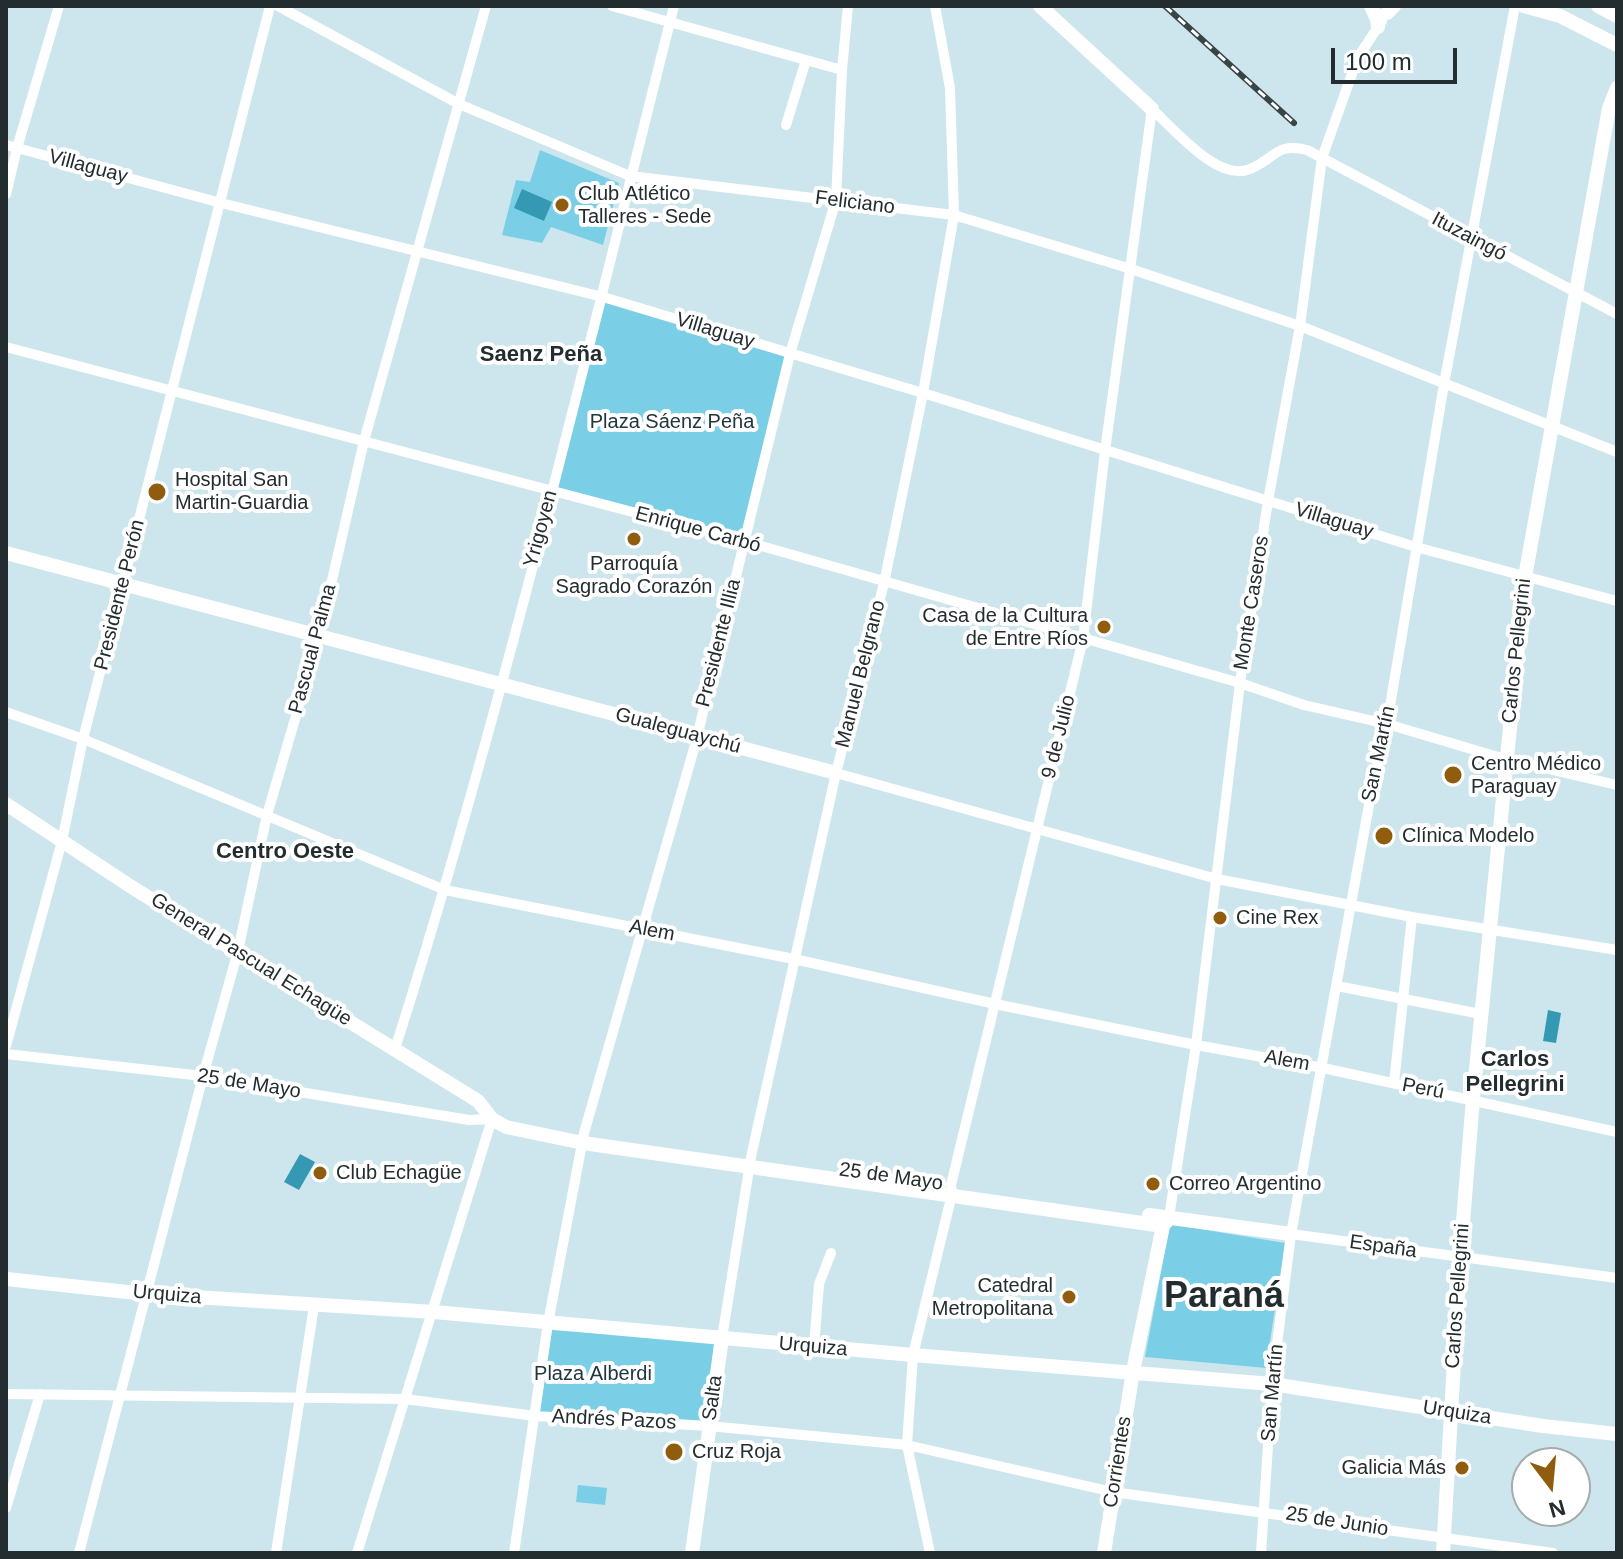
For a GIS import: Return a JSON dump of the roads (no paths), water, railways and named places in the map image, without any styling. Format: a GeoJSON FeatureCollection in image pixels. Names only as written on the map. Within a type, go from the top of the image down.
{"type":"FeatureCollection","features":[{"type":"Feature","properties":{"kind":"street"},"geometry":{"type":"LineString","coordinates":[[6,194],[11,147],[59,6]]}},
{"type":"Feature","properties":{"kind":"street","name":"Presidente Perón"},"geometry":{"type":"LineString","coordinates":[[6,1046],[62,841],[83,739],[270,6]]}},
{"type":"Feature","properties":{"kind":"street","name":"Feliciano"},"geometry":{"type":"LineString","coordinates":[[278,6],[459,104],[630,176],[954,215],[1131,269],[1300,326],[1617,452]]}},
{"type":"Feature","properties":{"kind":"street","name":"Pascual Palma"},"geometry":{"type":"LineString","coordinates":[[79,1553],[238,951],[267,815],[319,637],[364,441],[486,6]]}},
{"type":"Feature","properties":{"kind":"street"},"geometry":{"type":"LineString","coordinates":[[612,6],[842,70]]}},
{"type":"Feature","properties":{"kind":"street","name":"Yrigoyen"},"geometry":{"type":"LineString","coordinates":[[395,1049],[445,890],[500,686],[603,297],[630,176],[674,6]]}},
{"type":"Feature","properties":{"kind":"street","name":"Presidente Illia"},"geometry":{"type":"LineString","coordinates":[[514,1553],[548,1323],[583,1138],[696,735],[790,354],[836,200],[848,6]]}},
{"type":"Feature","properties":{"kind":"street","name":"Manuel Belgrano"},"geometry":{"type":"LineString","coordinates":[[722,1338],[751,1162],[836,773],[884,583],[923,393],[954,215],[950,88],[935,6]]}},
{"type":"Feature","properties":{"kind":"street"},"geometry":{"type":"LineString","coordinates":[[1040,6],[1152,109]]}},
{"type":"Feature","properties":{"kind":"street"},"geometry":{"type":"LineString","coordinates":[[1378,27],[1372,6],[1388,8]]}},
{"type":"Feature","properties":{"kind":"street","name":"San Martín"},"geometry":{"type":"LineString","coordinates":[[1261,1553],[1272,1384],[1291,1234],[1350,904],[1387,724],[1444,384],[1515,6]]}},
{"type":"Feature","properties":{"kind":"street"},"geometry":{"type":"LineString","coordinates":[[1524,6],[1560,16],[1617,45]]}},
{"type":"Feature","properties":{"kind":"street"},"geometry":{"type":"LineString","coordinates":[[1598,6],[1617,16]]}},
{"type":"Feature","properties":{"kind":"street","name":"Monte Caseros"},"geometry":{"type":"LineString","coordinates":[[1166,1222],[1196,1045],[1240,683],[1268,501],[1300,326],[1322,158],[1358,57],[1388,8]]}},
{"type":"Feature","properties":{"kind":"street"},"geometry":{"type":"LineString","coordinates":[[786,125],[806,60]]}},
{"type":"Feature","properties":{"kind":"street","name":"Carlos Pellegrini"},"geometry":{"type":"LineString","coordinates":[[1443,1546],[1473,1099],[1525,577],[1609,108],[1617,88]]}},
{"type":"Feature","properties":{"kind":"street","name":"Ituzaingó"},"geometry":{"type":"LineString","coordinates":[[1152,109],[1209,160],[1228,171],[1251,169],[1280,148],[1296,147],[1617,314]]}},
{"type":"Feature","properties":{"kind":"street","name":"9 de Julio"},"geometry":{"type":"LineString","coordinates":[[930,1553],[907,1445],[913,1355],[1083,639],[1105,451],[1152,109]]}},
{"type":"Feature","properties":{"kind":"street","name":"Villaguay"},"geometry":{"type":"LineString","coordinates":[[11,147],[221,203],[603,297],[1416,547],[1617,601]]}},
{"type":"Feature","properties":{"kind":"street","name":"Enrique Carbó"},"geometry":{"type":"LineString","coordinates":[[6,347],[745,542],[1240,683],[1304,705],[1387,724],[1505,759],[1617,785]]}},
{"type":"Feature","properties":{"kind":"street","name":"Gualeguaychú"},"geometry":{"type":"LineString","coordinates":[[6,553],[500,686],[696,735],[1217,879],[1412,917],[1617,950]]}},
{"type":"Feature","properties":{"kind":"street","name":"Alem"},"geometry":{"type":"LineString","coordinates":[[6,712],[83,739],[445,890],[794,959],[1196,1045],[1323,1068]]}},
{"type":"Feature","properties":{"kind":"street","name":"General Pascual Echagüe"},"geometry":{"type":"LineString","coordinates":[[6,804],[478,1101],[492,1119]]}},
{"type":"Feature","properties":{"kind":"street"},"geometry":{"type":"LineString","coordinates":[[1394,1083],[1412,917]]}},
{"type":"Feature","properties":{"kind":"street"},"geometry":{"type":"LineString","coordinates":[[1337,986],[1481,1014]]}},
{"type":"Feature","properties":{"kind":"street","name":"25 de Mayo"},"geometry":{"type":"LineString","coordinates":[[6,1054],[203,1076],[469,1120],[492,1119],[583,1138],[1166,1222],[1291,1234]]}},
{"type":"Feature","properties":{"kind":"street","name":"Perú"},"geometry":{"type":"LineString","coordinates":[[1323,1068],[1617,1132]]}},
{"type":"Feature","properties":{"kind":"street"},"geometry":{"type":"LineString","coordinates":[[357,1553],[492,1119]]}},
{"type":"Feature","properties":{"kind":"street","name":"Corrientes"},"geometry":{"type":"LineString","coordinates":[[1104,1553],[1133,1371],[1166,1222]]}},
{"type":"Feature","properties":{"kind":"street","name":"España"},"geometry":{"type":"LineString","coordinates":[[1291,1234],[1617,1278]]}},
{"type":"Feature","properties":{"kind":"street"},"geometry":{"type":"LineString","coordinates":[[814,1347],[819,1284],[831,1253]]}},
{"type":"Feature","properties":{"kind":"street","name":"Urquiza"},"geometry":{"type":"LineString","coordinates":[[6,1279],[146,1294],[434,1312],[1272,1384],[1617,1434]]}},
{"type":"Feature","properties":{"kind":"street"},"geometry":{"type":"LineString","coordinates":[[276,1553],[314,1306]]}},
{"type":"Feature","properties":{"kind":"street","name":"Salta"},"geometry":{"type":"LineString","coordinates":[[692,1553],[722,1338]]}},
{"type":"Feature","properties":{"kind":"street","name":"Andrés Pazos"},"geometry":{"type":"LineString","coordinates":[[6,1394],[405,1399],[535,1416],[709,1426],[907,1445],[1113,1492],[1263,1511]]}},
{"type":"Feature","properties":{"kind":"street"},"geometry":{"type":"LineString","coordinates":[[6,1508],[40,1394]]}},
{"type":"Feature","properties":{"kind":"street","name":"25 de Junio"},"geometry":{"type":"LineString","coordinates":[[1263,1511],[1443,1546],[1553,1553]]}},
{"type":"Feature","properties":{"kind":"railway"},"geometry":{"type":"LineString","coordinates":[[1165,6],[1294,123]]}},
{"type":"Feature","properties":{"kind":"place","name":"Club Atlético Talleres - Sede"},"geometry":{"type":"Point","coordinates":[562,205]}},
{"type":"Feature","properties":{"kind":"place","name":"Hospital San Martin-Guardia"},"geometry":{"type":"Point","coordinates":[157,492]}},
{"type":"Feature","properties":{"kind":"place","name":"Parroquía Sagrado Corazón"},"geometry":{"type":"Point","coordinates":[634,539]}},
{"type":"Feature","properties":{"kind":"place","name":"Casa de la Cultura de Entre Ríos"},"geometry":{"type":"Point","coordinates":[1104,627]}},
{"type":"Feature","properties":{"kind":"place","name":"Centro Médico Paraguay"},"geometry":{"type":"Point","coordinates":[1453,775]}},
{"type":"Feature","properties":{"kind":"place","name":"Clínica Modelo"},"geometry":{"type":"Point","coordinates":[1384,836]}},
{"type":"Feature","properties":{"kind":"place","name":"Cine Rex"},"geometry":{"type":"Point","coordinates":[1220,918]}},
{"type":"Feature","properties":{"kind":"place","name":"Club Echagüe"},"geometry":{"type":"Point","coordinates":[320,1173]}},
{"type":"Feature","properties":{"kind":"place","name":"Correo Argentino"},"geometry":{"type":"Point","coordinates":[1153,1184]}},
{"type":"Feature","properties":{"kind":"place","name":"Catedral Metropolitana"},"geometry":{"type":"Point","coordinates":[1069,1297]}},
{"type":"Feature","properties":{"kind":"place","name":"Cruz Roja"},"geometry":{"type":"Point","coordinates":[674,1452]}},
{"type":"Feature","properties":{"kind":"place","name":"Galicia Más"},"geometry":{"type":"Point","coordinates":[1462,1468]}},
{"type":"Feature","properties":{"kind":"district","name":"Saenz Peña"},"geometry":{"type":"Point","coordinates":[541,355]}},
{"type":"Feature","properties":{"kind":"district","name":"Centro Oeste"},"geometry":{"type":"Point","coordinates":[285,852]}},
{"type":"Feature","properties":{"kind":"district","name":"Carlos Pellegrini"},"geometry":{"type":"Point","coordinates":[1515,1072]}},
{"type":"Feature","properties":{"kind":"district","name":"Paraná"},"geometry":{"type":"Point","coordinates":[1224,1297]}},
{"type":"Feature","properties":{"kind":"park label","name":"Plaza Sáenz Peña"},"geometry":{"type":"Point","coordinates":[672,422]}},
{"type":"Feature","properties":{"kind":"park label","name":"Plaza Alberdi"},"geometry":{"type":"Point","coordinates":[593,1374]}}]}
